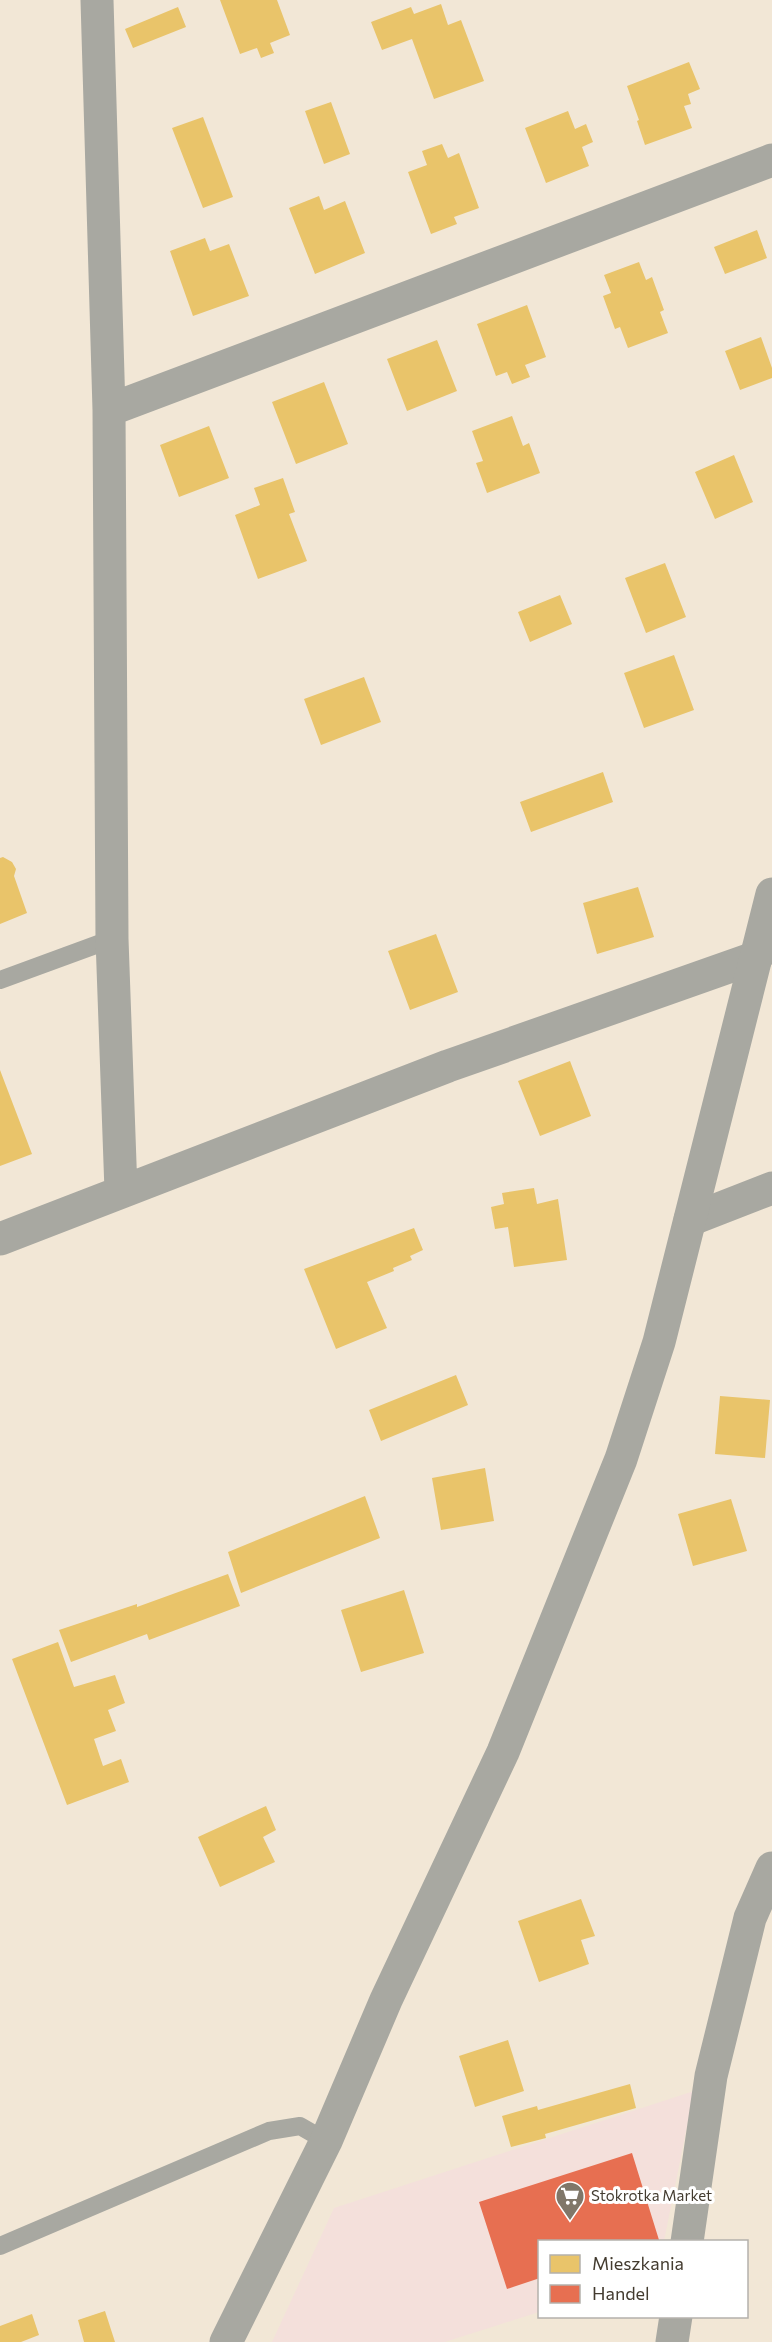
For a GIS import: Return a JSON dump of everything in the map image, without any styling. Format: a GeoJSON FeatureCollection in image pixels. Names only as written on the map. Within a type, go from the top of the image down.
{"type":"FeatureCollection","features":[{"type":"Feature","properties":{"kind":"street"},"geometry":{"type":"LineString","coordinates":[[97,0],[109,410],[112,939],[121,1191]]}},
{"type":"Feature","properties":{"kind":"street"},"geometry":{"type":"LineString","coordinates":[[109,410],[772,160]]}},
{"type":"Feature","properties":{"kind":"street"},"geometry":{"type":"LineString","coordinates":[[226,2342],[326,2141],[386,2000],[503,1752],[621,1459],[659,1342],[772,894]]}},
{"type":"Feature","properties":{"kind":"street"},"geometry":{"type":"LineString","coordinates":[[0,1239],[448,1066],[757,957]]}},
{"type":"Feature","properties":{"kind":"street"},"geometry":{"type":"LineString","coordinates":[[690,1220],[772,1188]]}},
{"type":"Feature","properties":{"kind":"street"},"geometry":{"type":"LineString","coordinates":[[687,2240],[711,2076],[750,1918],[772,1868]]}},
{"type":"Feature","properties":{"kind":"street"},"geometry":{"type":"LineString","coordinates":[[672,2342],[676,2318]]}},
{"type":"Feature","properties":{"kind":"lane"},"geometry":{"type":"LineString","coordinates":[[0,980],[112,939]]}},
{"type":"Feature","properties":{"kind":"lane"},"geometry":{"type":"LineString","coordinates":[[0,2246],[269,2131],[300,2126],[326,2141]]}},
{"type":"Feature","properties":{"kind":"shaded area"},"geometry":{"type":"Polygon","coordinates":[[[694,2091],[664,2240],[538,2240],[538,2312],[445,2342],[272,2342],[334,2208],[694,2091]]]}},
{"type":"Feature","properties":{"kind":"building: Mieszkania"},"geometry":{"type":"Polygon","coordinates":[[[220,0],[277,0],[290,35],[270,43],[274,53],[261,58],[257,48],[240,54],[220,0]]]}},
{"type":"Feature","properties":{"kind":"building: Mieszkania"},"geometry":{"type":"Polygon","coordinates":[[[441,4],[448,25],[461,20],[484,81],[434,99],[412,39],[382,50],[371,22],[411,7],[414,14],[441,4]]]}},
{"type":"Feature","properties":{"kind":"building: Mieszkania"},"geometry":{"type":"Polygon","coordinates":[[[178,7],[186,27],[133,48],[125,29],[178,7]]]}},
{"type":"Feature","properties":{"kind":"building: Mieszkania"},"geometry":{"type":"Polygon","coordinates":[[[689,62],[700,89],[688,94],[691,104],[684,106],[692,128],[645,145],[627,86],[689,62]]]}},
{"type":"Feature","properties":{"kind":"building: Mieszkania"},"geometry":{"type":"Polygon","coordinates":[[[331,102],[350,154],[324,164],[305,111],[331,102]]]}},
{"type":"Feature","properties":{"kind":"building: Mieszkania"},"geometry":{"type":"Polygon","coordinates":[[[568,111],[575,129],[586,124],[593,142],[582,147],[589,166],[546,183],[525,128],[568,111]]]}},
{"type":"Feature","properties":{"kind":"building: Mieszkania"},"geometry":{"type":"Polygon","coordinates":[[[203,117],[233,197],[203,208],[172,128],[203,117]]]}},
{"type":"Feature","properties":{"kind":"building: Mieszkania"},"geometry":{"type":"Polygon","coordinates":[[[442,144],[448,158],[459,153],[479,208],[454,217],[457,224],[431,234],[408,172],[427,165],[422,151],[442,144]]]}},
{"type":"Feature","properties":{"kind":"building: Mieszkania"},"geometry":{"type":"Polygon","coordinates":[[[319,196],[324,210],[345,201],[365,253],[315,274],[289,208],[319,196]]]}},
{"type":"Feature","properties":{"kind":"building: Mieszkania"},"geometry":{"type":"Polygon","coordinates":[[[757,230],[767,258],[725,274],[714,247],[757,230]]]}},
{"type":"Feature","properties":{"kind":"building: Mieszkania"},"geometry":{"type":"Polygon","coordinates":[[[205,238],[210,251],[229,244],[249,296],[193,316],[170,251],[205,238]]]}},
{"type":"Feature","properties":{"kind":"building: Mieszkania"},"geometry":{"type":"Polygon","coordinates":[[[639,262],[646,280],[652,277],[664,310],[660,312],[668,333],[628,348],[620,327],[615,329],[603,296],[611,293],[604,275],[639,262]]]}},
{"type":"Feature","properties":{"kind":"building: Mieszkania"},"geometry":{"type":"Polygon","coordinates":[[[527,305],[546,357],[525,365],[530,377],[512,384],[507,372],[496,376],[477,324],[527,305]]]}},
{"type":"Feature","properties":{"kind":"building: Mieszkania"},"geometry":{"type":"Polygon","coordinates":[[[761,337],[772,368],[772,378],[740,390],[725,351],[761,337]]]}},
{"type":"Feature","properties":{"kind":"building: Mieszkania"},"geometry":{"type":"Polygon","coordinates":[[[437,340],[457,391],[407,411],[387,359],[437,340]]]}},
{"type":"Feature","properties":{"kind":"building: Mieszkania"},"geometry":{"type":"Polygon","coordinates":[[[324,382],[348,444],[296,464],[272,402],[324,382]]]}},
{"type":"Feature","properties":{"kind":"building: Mieszkania"},"geometry":{"type":"Polygon","coordinates":[[[512,416],[523,446],[529,443],[540,473],[487,493],[476,463],[483,461],[472,431],[512,416]]]}},
{"type":"Feature","properties":{"kind":"building: Mieszkania"},"geometry":{"type":"Polygon","coordinates":[[[209,426],[229,478],[179,497],[160,445],[209,426]]]}},
{"type":"Feature","properties":{"kind":"building: Mieszkania"},"geometry":{"type":"Polygon","coordinates":[[[734,455],[753,502],[715,519],[695,472],[734,455]]]}},
{"type":"Feature","properties":{"kind":"building: Mieszkania"},"geometry":{"type":"Polygon","coordinates":[[[283,478],[295,512],[289,514],[307,561],[258,579],[235,515],[260,505],[254,488],[283,478]]]}},
{"type":"Feature","properties":{"kind":"building: Mieszkania"},"geometry":{"type":"Polygon","coordinates":[[[665,563],[686,617],[646,633],[625,578],[665,563]]]}},
{"type":"Feature","properties":{"kind":"building: Mieszkania"},"geometry":{"type":"Polygon","coordinates":[[[560,595],[572,624],[530,642],[518,612],[560,595]]]}},
{"type":"Feature","properties":{"kind":"building: Mieszkania"},"geometry":{"type":"Polygon","coordinates":[[[674,655],[694,710],[644,728],[624,673],[674,655]]]}},
{"type":"Feature","properties":{"kind":"building: Mieszkania"},"geometry":{"type":"Polygon","coordinates":[[[364,677],[381,722],[321,745],[304,699],[364,677]]]}},
{"type":"Feature","properties":{"kind":"building: Mieszkania"},"geometry":{"type":"Polygon","coordinates":[[[603,772],[613,802],[531,832],[520,802],[603,772]]]}},
{"type":"Feature","properties":{"kind":"building: Mieszkania"},"geometry":{"type":"Polygon","coordinates":[[[3,857],[12,862],[16,869],[14,876],[27,913],[0,924],[0,858],[3,857]]]}},
{"type":"Feature","properties":{"kind":"building: Mieszkania"},"geometry":{"type":"Polygon","coordinates":[[[638,887],[654,937],[597,954],[583,903],[638,887]]]}},
{"type":"Feature","properties":{"kind":"building: Mieszkania"},"geometry":{"type":"Polygon","coordinates":[[[436,934],[458,992],[410,1010],[388,951],[436,934]]]}},
{"type":"Feature","properties":{"kind":"building: Mieszkania"},"geometry":{"type":"Polygon","coordinates":[[[570,1061],[591,1116],[540,1136],[518,1081],[570,1061]]]}},
{"type":"Feature","properties":{"kind":"building: Mieszkania"},"geometry":{"type":"Polygon","coordinates":[[[0,1070],[32,1154],[0,1166],[0,1070]]]}},
{"type":"Feature","properties":{"kind":"building: Mieszkania"},"geometry":{"type":"Polygon","coordinates":[[[534,1188],[537,1204],[558,1199],[567,1260],[514,1267],[508,1227],[495,1229],[491,1207],[504,1204],[502,1193],[534,1188]]]}},
{"type":"Feature","properties":{"kind":"building: Mieszkania"},"geometry":{"type":"Polygon","coordinates":[[[414,1228],[423,1250],[410,1256],[412,1260],[393,1268],[394,1271],[367,1282],[387,1328],[336,1349],[304,1269],[414,1228]]]}},
{"type":"Feature","properties":{"kind":"building: Mieszkania"},"geometry":{"type":"Polygon","coordinates":[[[456,1375],[468,1405],[381,1441],[369,1410],[456,1375]]]}},
{"type":"Feature","properties":{"kind":"building: Mieszkania"},"geometry":{"type":"Polygon","coordinates":[[[720,1396],[770,1400],[765,1458],[715,1454],[720,1396]]]}},
{"type":"Feature","properties":{"kind":"building: Mieszkania"},"geometry":{"type":"Polygon","coordinates":[[[485,1468],[494,1521],[441,1530],[432,1478],[485,1468]]]}},
{"type":"Feature","properties":{"kind":"building: Mieszkania"},"geometry":{"type":"Polygon","coordinates":[[[365,1496],[380,1538],[241,1593],[228,1552],[365,1496]]]}},
{"type":"Feature","properties":{"kind":"building: Mieszkania"},"geometry":{"type":"Polygon","coordinates":[[[731,1499],[747,1551],[693,1566],[678,1514],[731,1499]]]}},
{"type":"Feature","properties":{"kind":"building: Mieszkania"},"geometry":{"type":"Polygon","coordinates":[[[228,1574],[240,1606],[149,1640],[147,1634],[71,1662],[59,1630],[137,1604],[137,1607],[228,1574]]]}},
{"type":"Feature","properties":{"kind":"building: Mieszkania"},"geometry":{"type":"Polygon","coordinates":[[[404,1590],[424,1653],[361,1672],[341,1610],[404,1590]]]}},
{"type":"Feature","properties":{"kind":"building: Mieszkania"},"geometry":{"type":"Polygon","coordinates":[[[58,1642],[74,1687],[115,1675],[125,1703],[108,1710],[116,1731],[94,1739],[103,1766],[121,1759],[129,1782],[67,1805],[12,1659],[58,1642]]]}},
{"type":"Feature","properties":{"kind":"building: Mieszkania"},"geometry":{"type":"Polygon","coordinates":[[[266,1806],[276,1830],[263,1837],[275,1862],[220,1887],[198,1837],[266,1806]]]}},
{"type":"Feature","properties":{"kind":"building: Mieszkania"},"geometry":{"type":"Polygon","coordinates":[[[581,1899],[595,1936],[581,1940],[589,1964],[539,1982],[518,1921],[581,1899]]]}},
{"type":"Feature","properties":{"kind":"building: Mieszkania"},"geometry":{"type":"Polygon","coordinates":[[[508,2040],[524,2091],[475,2107],[459,2056],[508,2040]]]}},
{"type":"Feature","properties":{"kind":"building: Mieszkania"},"geometry":{"type":"Polygon","coordinates":[[[630,2084],[636,2108],[545,2134],[546,2138],[511,2147],[502,2116],[537,2106],[538,2110],[630,2084]]]}},
{"type":"Feature","properties":{"kind":"building: Mieszkania"},"geometry":{"type":"Polygon","coordinates":[[[105,2311],[115,2342],[84,2342],[78,2320],[105,2311]]]}},
{"type":"Feature","properties":{"kind":"building: Mieszkania"},"geometry":{"type":"Polygon","coordinates":[[[32,2314],[39,2335],[21,2342],[0,2342],[0,2326],[32,2314]]]}},
{"type":"Feature","properties":{"kind":"building: Handel","name":"Stokrotka Market"},"geometry":{"type":"Polygon","coordinates":[[[632,2153],[659,2240],[538,2240],[538,2279],[507,2289],[479,2202],[632,2153]]]}},
{"type":"Feature","properties":{"kind":"place","name":"Stokrotka Market"},"geometry":{"type":"Point","coordinates":[570,2222]}}]}
